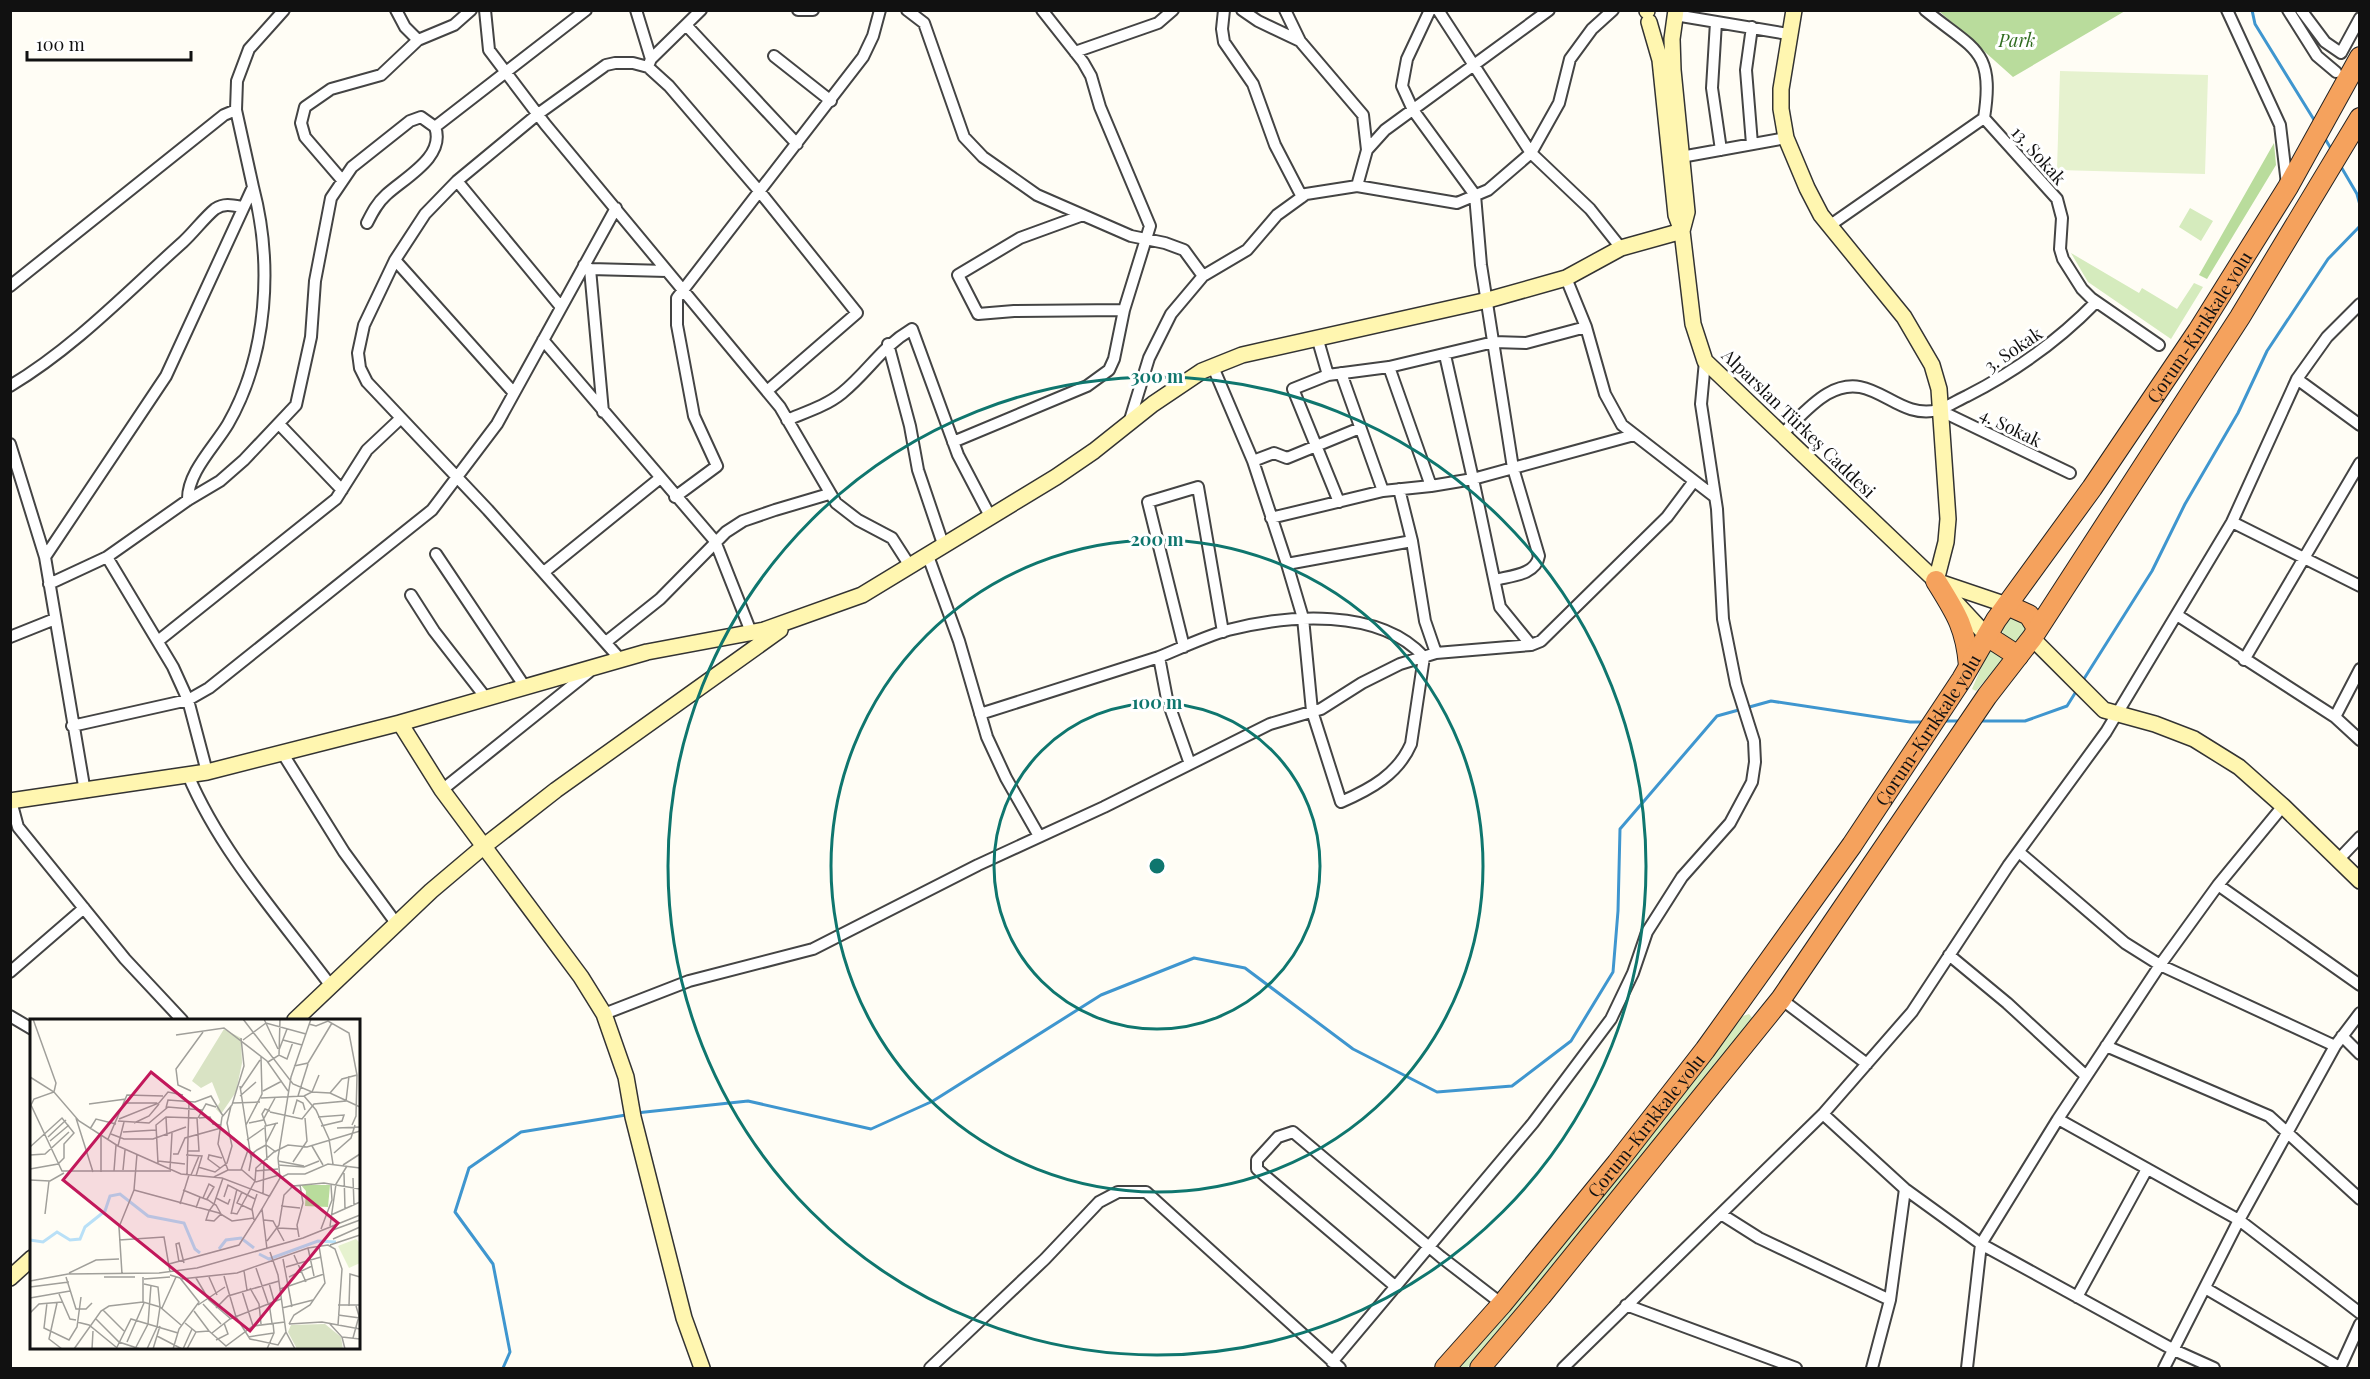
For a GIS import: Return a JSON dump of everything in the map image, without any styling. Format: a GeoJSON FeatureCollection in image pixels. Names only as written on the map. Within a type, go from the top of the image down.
{"type":"FeatureCollection","features":[{"type":"Feature","properties":{"kind":"highway","name":"Çorum-Kırıkkale yolu"},"geometry":{"type":"LineString","coordinates":[[1445,1368],[1574,1217],[1705,1050],[1906,765],[2007,605],[2160,389],[2288,187],[2360,57]]}},
{"type":"Feature","properties":{"kind":"highway","name":"Çorum-Kırıkkale yolu"},"geometry":{"type":"LineString","coordinates":[[1480,1368],[1556,1278],[1781,999],[1987,696],[2034,633],[2240,317],[2357,123]]}},
{"type":"Feature","properties":{"kind":"highway"},"geometry":{"type":"LineString","coordinates":[[1936,581],[1966,636],[1965,672]]}},
{"type":"Feature","properties":{"kind":"highway"},"geometry":{"type":"LineString","coordinates":[[2007,605],[2029,615],[2034,633]]}},
{"type":"Feature","properties":{"kind":"highway"},"geometry":{"type":"LineString","coordinates":[[1987,636],[2018,656]]}},
{"type":"Feature","properties":{"kind":"main road"},"geometry":{"type":"LineString","coordinates":[[1794,10],[1788,34],[1781,89],[1781,109],[1786,138],[1813,201],[1830,226],[1916,334],[1936,377],[1948,519],[1946,542],[1936,581],[2007,605]]}},
{"type":"Feature","properties":{"kind":"main road"},"geometry":{"type":"LineString","coordinates":[[1648,13],[1659,26],[1675,16]]}},
{"type":"Feature","properties":{"kind":"main road","name":"Alparslan Türkeş Caddesi"},"geometry":{"type":"LineString","coordinates":[[1648,13],[1660,60],[1676,215],[1682,231],[1694,324],[1705,361],[1936,581],[1987,636]]}},
{"type":"Feature","properties":{"kind":"main road","name":"Alparslan Türkeş Caddesi"},"geometry":{"type":"LineString","coordinates":[[1675,16],[1673,70],[1688,212],[1682,231]]}},
{"type":"Feature","properties":{"kind":"main road"},"geometry":{"type":"LineString","coordinates":[[11,801],[85,792],[207,772],[283,754],[648,652],[751,632],[862,595],[992,518],[1094,451],[1153,404],[1213,367],[1242,355],[1488,300],[1566,278],[1661,229],[1676,215]]}},
{"type":"Feature","properties":{"kind":"main road"},"geometry":{"type":"LineString","coordinates":[[1627,246],[1682,231]]}},
{"type":"Feature","properties":{"kind":"main road"},"geometry":{"type":"LineString","coordinates":[[296,1019],[396,923],[483,847],[741,656],[798,617]]}},
{"type":"Feature","properties":{"kind":"main road"},"geometry":{"type":"LineString","coordinates":[[2034,633],[2065,669],[2110,712],[2155,724],[2194,739],[2239,767],[2360,881]]}},
{"type":"Feature","properties":{"kind":"main road"},"geometry":{"type":"LineString","coordinates":[[400,723],[442,790],[581,977],[604,1014],[626,1077],[633,1117],[684,1318],[702,1368]]}},
{"type":"Feature","properties":{"kind":"main road"},"geometry":{"type":"LineString","coordinates":[[10,1278],[30,1260]]}},
{"type":"Feature","properties":{"kind":"street"},"geometry":{"type":"LineString","coordinates":[[188,500],[187,491],[195,475],[228,423],[244,390],[257,350],[262,308],[264,248],[261,216],[236,110],[237,81],[244,58],[256,40],[284,10]]}},
{"type":"Feature","properties":{"kind":"street"},"geometry":{"type":"LineString","coordinates":[[396,10],[405,27],[418,40]]}},
{"type":"Feature","properties":{"kind":"street"},"geometry":{"type":"LineString","coordinates":[[342,180],[305,137],[301,123],[305,107],[332,89],[381,75],[418,40],[454,25],[471,10]]}},
{"type":"Feature","properties":{"kind":"street"},"geometry":{"type":"LineString","coordinates":[[485,10],[489,50],[538,114],[767,391],[787,420],[836,503],[858,520],[892,538],[910,566]]}},
{"type":"Feature","properties":{"kind":"street"},"geometry":{"type":"LineString","coordinates":[[435,127],[586,10]]}},
{"type":"Feature","properties":{"kind":"street"},"geometry":{"type":"LineString","coordinates":[[636,10],[649,63],[760,192],[857,313],[767,391]]}},
{"type":"Feature","properties":{"kind":"street"},"geometry":{"type":"LineString","coordinates":[[621,660],[457,477],[367,382],[360,368],[358,353],[364,325],[395,260],[425,214],[457,181],[538,114],[606,65],[624,62],[649,63],[701,10]]}},
{"type":"Feature","properties":{"kind":"street"},"geometry":{"type":"LineString","coordinates":[[798,10],[813,10]]}},
{"type":"Feature","properties":{"kind":"street"},"geometry":{"type":"LineString","coordinates":[[675,497],[717,466],[694,416],[684,375],[676,303],[682,290],[863,57],[873,36],[880,10]]}},
{"type":"Feature","properties":{"kind":"street"},"geometry":{"type":"LineString","coordinates":[[907,10],[924,23],[964,137],[983,157],[1037,195],[1131,236],[1184,250],[1203,276]]}},
{"type":"Feature","properties":{"kind":"street"},"geometry":{"type":"LineString","coordinates":[[953,442],[1087,386],[1108,370],[1114,359],[1124,310],[1150,226],[1148,215],[1100,107],[1091,76],[1042,10]]}},
{"type":"Feature","properties":{"kind":"street"},"geometry":{"type":"LineString","coordinates":[[1075,52],[1158,23],[1173,10]]}},
{"type":"Feature","properties":{"kind":"street"},"geometry":{"type":"LineString","coordinates":[[1224,10],[1222,29],[1224,42],[1253,84],[1275,145],[1302,197]]}},
{"type":"Feature","properties":{"kind":"street"},"geometry":{"type":"LineString","coordinates":[[1242,10],[1258,21],[1300,41]]}},
{"type":"Feature","properties":{"kind":"street"},"geometry":{"type":"LineString","coordinates":[[1285,10],[1300,41],[1363,115],[1367,150],[1357,186]]}},
{"type":"Feature","properties":{"kind":"street"},"geometry":{"type":"LineString","coordinates":[[1430,10],[1407,59],[1402,86],[1413,110],[1475,195],[1480,265],[1488,300],[1513,468],[1538,561],[1530,570],[1495,580]]}},
{"type":"Feature","properties":{"kind":"street"},"geometry":{"type":"LineString","coordinates":[[1438,10],[1531,153],[1627,246]]}},
{"type":"Feature","properties":{"kind":"street"},"geometry":{"type":"LineString","coordinates":[[1367,150],[1385,130],[1549,10]]}},
{"type":"Feature","properties":{"kind":"street"},"geometry":{"type":"LineString","coordinates":[[1129,423],[1149,358],[1166,323],[1203,276],[1247,250],[1277,215],[1306,194],[1357,186],[1457,202],[1488,190],[1531,153],[1559,103],[1570,59],[1592,29],[1613,10]]}},
{"type":"Feature","properties":{"kind":"street"},"geometry":{"type":"LineString","coordinates":[[1830,226],[1984,118],[1988,77],[1982,58],[1925,10]]}},
{"type":"Feature","properties":{"kind":"street"},"geometry":{"type":"LineString","coordinates":[[2227,10],[2280,125],[2288,187]]}},
{"type":"Feature","properties":{"kind":"street"},"geometry":{"type":"LineString","coordinates":[[2288,10],[2317,56],[2336,72]]}},
{"type":"Feature","properties":{"kind":"street"},"geometry":{"type":"LineString","coordinates":[[2301,10],[2325,42],[2341,53],[2360,18]]}},
{"type":"Feature","properties":{"kind":"street"},"geometry":{"type":"LineString","coordinates":[[1675,16],[1788,34]]}},
{"type":"Feature","properties":{"kind":"street"},"geometry":{"type":"LineString","coordinates":[[1716,22],[1712,88],[1721,150]]}},
{"type":"Feature","properties":{"kind":"street"},"geometry":{"type":"LineString","coordinates":[[686,25],[797,144]]}},
{"type":"Feature","properties":{"kind":"street"},"geometry":{"type":"LineString","coordinates":[[1752,27],[1746,70],[1752,144]]}},
{"type":"Feature","properties":{"kind":"street"},"geometry":{"type":"LineString","coordinates":[[774,56],[831,101]]}},
{"type":"Feature","properties":{"kind":"street"},"geometry":{"type":"LineString","coordinates":[[10,286],[224,115],[236,110]]}},
{"type":"Feature","properties":{"kind":"street"},"geometry":{"type":"LineString","coordinates":[[49,584],[107,556],[188,500],[220,481],[296,405],[311,337],[315,281],[331,198],[352,167],[410,122],[421,117],[435,127],[437,141],[434,149],[425,162],[381,200],[368,223]]}},
{"type":"Feature","properties":{"kind":"street","name":"13. Sokak"},"geometry":{"type":"LineString","coordinates":[[1984,118],[2057,200],[2061,209],[2060,249],[2063,259],[2082,289],[2096,302],[2159,345]]}},
{"type":"Feature","properties":{"kind":"street"},"geometry":{"type":"LineString","coordinates":[[1681,157],[1786,138]]}},
{"type":"Feature","properties":{"kind":"street"},"geometry":{"type":"LineString","coordinates":[[457,181],[561,307]]}},
{"type":"Feature","properties":{"kind":"street"},"geometry":{"type":"LineString","coordinates":[[45,557],[166,376],[253,187]]}},
{"type":"Feature","properties":{"kind":"street"},"geometry":{"type":"LineString","coordinates":[[10,386],[39,369],[80,336],[196,231],[214,210],[229,204],[242,207]]}},
{"type":"Feature","properties":{"kind":"street"},"geometry":{"type":"LineString","coordinates":[[72,726],[188,700],[209,688],[432,510],[497,424],[561,307],[587,267],[616,208]]}},
{"type":"Feature","properties":{"kind":"street"},"geometry":{"type":"LineString","coordinates":[[1083,215],[1020,238],[958,275],[978,314],[1014,311],[1124,310]]}},
{"type":"Feature","properties":{"kind":"street"},"geometry":{"type":"LineString","coordinates":[[395,260],[514,393]]}},
{"type":"Feature","properties":{"kind":"street"},"geometry":{"type":"LineString","coordinates":[[587,267],[667,271]]}},
{"type":"Feature","properties":{"kind":"street"},"geometry":{"type":"LineString","coordinates":[[587,267],[603,412]]}},
{"type":"Feature","properties":{"kind":"street"},"geometry":{"type":"LineString","coordinates":[[1566,278],[1586,327],[1605,394],[1622,425],[1715,497]]}},
{"type":"Feature","properties":{"kind":"street","name":"3. Sokak"},"geometry":{"type":"LineString","coordinates":[[1939,410],[1987,386],[2037,354],[2096,302]]}},
{"type":"Feature","properties":{"kind":"street"},"geometry":{"type":"LineString","coordinates":[[1563,1368],[1824,1114],[1912,1012],[2110,712],[2177,615],[2232,522],[2297,379],[2328,337],[2360,304]]}},
{"type":"Feature","properties":{"kind":"street"},"geometry":{"type":"LineString","coordinates":[[1339,502],[1293,389],[1328,375],[1389,367],[1494,342],[1526,343],[1586,327]]}},
{"type":"Feature","properties":{"kind":"street"},"geometry":{"type":"LineString","coordinates":[[787,420],[826,404],[843,392],[888,344],[912,329],[953,442],[992,518]]}},
{"type":"Feature","properties":{"kind":"street"},"geometry":{"type":"LineString","coordinates":[[1317,337],[1328,375]]}},
{"type":"Feature","properties":{"kind":"street"},"geometry":{"type":"LineString","coordinates":[[543,340],[715,542],[751,632]]}},
{"type":"Feature","properties":{"kind":"street"},"geometry":{"type":"LineString","coordinates":[[888,344],[910,426],[918,470],[944,546]]}},
{"type":"Feature","properties":{"kind":"street"},"geometry":{"type":"LineString","coordinates":[[1445,355],[1503,612],[1531,645]]}},
{"type":"Feature","properties":{"kind":"street"},"geometry":{"type":"LineString","coordinates":[[930,1368],[1045,1259],[1099,1202],[1118,1192],[1132,1190],[1146,1192],[1336,1365],[1396,1287],[1533,1123],[1611,1019],[1633,973],[1647,932],[1682,877],[1730,823],[1752,782],[1755,762],[1749,726],[1736,684],[1724,619],[1715,497],[1701,404],[1705,361]]}},
{"type":"Feature","properties":{"kind":"street"},"geometry":{"type":"LineString","coordinates":[[1213,367],[1253,461],[1303,618],[1312,711],[1341,802],[1362,793],[1397,768],[1406,756],[1411,744],[1424,657]]}},
{"type":"Feature","properties":{"kind":"street"},"geometry":{"type":"LineString","coordinates":[[1389,367],[1431,486]]}},
{"type":"Feature","properties":{"kind":"street"},"geometry":{"type":"LineString","coordinates":[[1341,373],[1383,491]]}},
{"type":"Feature","properties":{"kind":"street"},"geometry":{"type":"LineString","coordinates":[[2297,379],[2360,425]]}},
{"type":"Feature","properties":{"kind":"street"},"geometry":{"type":"LineString","coordinates":[[1782,434],[1826,395],[1851,387],[1871,388],[1912,412],[1939,410]]}},
{"type":"Feature","properties":{"kind":"street","name":"4. Sokak"},"geometry":{"type":"LineString","coordinates":[[1939,410],[2070,473]]}},
{"type":"Feature","properties":{"kind":"street"},"geometry":{"type":"LineString","coordinates":[[158,641],[318,515],[342,490],[367,450],[401,418]]}},
{"type":"Feature","properties":{"kind":"street"},"geometry":{"type":"LineString","coordinates":[[279,424],[342,490]]}},
{"type":"Feature","properties":{"kind":"street"},"geometry":{"type":"LineString","coordinates":[[1253,461],[1274,453],[1287,458],[1360,428]]}},
{"type":"Feature","properties":{"kind":"street"},"geometry":{"type":"LineString","coordinates":[[1271,518],[1383,491],[1431,486],[1473,478],[1634,435]]}},
{"type":"Feature","properties":{"kind":"street"},"geometry":{"type":"LineString","coordinates":[[10,444],[45,557],[85,792]]}},
{"type":"Feature","properties":{"kind":"street"},"geometry":{"type":"LineString","coordinates":[[2244,660],[2302,557],[2360,463]]}},
{"type":"Feature","properties":{"kind":"street"},"geometry":{"type":"LineString","coordinates":[[543,572],[659,478]]}},
{"type":"Feature","properties":{"kind":"street"},"geometry":{"type":"LineString","coordinates":[[604,1014],[689,981],[813,949],[1270,724],[1321,709],[1362,683],[1400,664],[1436,653],[1531,645],[1545,639],[1589,597],[1628,553],[1667,517],[1694,481]]}},
{"type":"Feature","properties":{"kind":"street"},"geometry":{"type":"LineString","coordinates":[[1184,647],[1148,502],[1197,487],[1223,632]]}},
{"type":"Feature","properties":{"kind":"street"},"geometry":{"type":"LineString","coordinates":[[1399,489],[1412,541],[1425,621],[1436,653]]}},
{"type":"Feature","properties":{"kind":"street"},"geometry":{"type":"LineString","coordinates":[[606,642],[660,599],[715,542],[743,521],[829,494]]}},
{"type":"Feature","properties":{"kind":"street"},"geometry":{"type":"LineString","coordinates":[[2232,522],[2360,586]]}},
{"type":"Feature","properties":{"kind":"street"},"geometry":{"type":"LineString","coordinates":[[1287,564],[1412,541]]}},
{"type":"Feature","properties":{"kind":"street"},"geometry":{"type":"LineString","coordinates":[[436,554],[525,687]]}},
{"type":"Feature","properties":{"kind":"street"},"geometry":{"type":"LineString","coordinates":[[107,556],[158,641],[188,700],[207,772]]}},
{"type":"Feature","properties":{"kind":"street"},"geometry":{"type":"LineString","coordinates":[[928,556],[959,641],[980,714],[1006,778],[1039,836]]}},
{"type":"Feature","properties":{"kind":"street"},"geometry":{"type":"LineString","coordinates":[[411,595],[440,640],[486,698]]}},
{"type":"Feature","properties":{"kind":"street"},"geometry":{"type":"LineString","coordinates":[[2177,615],[2335,717],[2360,740]]}},
{"type":"Feature","properties":{"kind":"street"},"geometry":{"type":"LineString","coordinates":[[980,714],[1159,657],[1223,632],[1303,618],[1337,618],[1393,633],[1414,646],[1424,657]]}},
{"type":"Feature","properties":{"kind":"street"},"geometry":{"type":"LineString","coordinates":[[10,637],[55,619]]}},
{"type":"Feature","properties":{"kind":"street"},"geometry":{"type":"LineString","coordinates":[[1159,657],[1167,699],[1190,764]]}},
{"type":"Feature","properties":{"kind":"street"},"geometry":{"type":"LineString","coordinates":[[442,790],[593,668]]}},
{"type":"Feature","properties":{"kind":"street"},"geometry":{"type":"LineString","coordinates":[[2335,717],[2360,669]]}},
{"type":"Feature","properties":{"kind":"street"},"geometry":{"type":"LineString","coordinates":[[283,754],[344,852],[396,923]]}},
{"type":"Feature","properties":{"kind":"street"},"geometry":{"type":"LineString","coordinates":[[188,775],[209,818],[233,855],[331,986]]}},
{"type":"Feature","properties":{"kind":"street"},"geometry":{"type":"LineString","coordinates":[[11,801],[18,827],[125,959],[182,1019]]}},
{"type":"Feature","properties":{"kind":"street"},"geometry":{"type":"LineString","coordinates":[[1967,1368],[1981,1244],[2058,1119],[2160,965],[2218,885],[2283,806]]}},
{"type":"Feature","properties":{"kind":"street"},"geometry":{"type":"LineString","coordinates":[[2339,860],[2360,837]]}},
{"type":"Feature","properties":{"kind":"street"},"geometry":{"type":"LineString","coordinates":[[2019,852],[2125,943],[2160,965],[2339,1041],[2360,1053]]}},
{"type":"Feature","properties":{"kind":"street"},"geometry":{"type":"LineString","coordinates":[[2218,885],[2360,985]]}},
{"type":"Feature","properties":{"kind":"street"},"geometry":{"type":"LineString","coordinates":[[10,972],[84,908]]}},
{"type":"Feature","properties":{"kind":"street"},"geometry":{"type":"LineString","coordinates":[[1949,955],[2007,1003],[2086,1076]]}},
{"type":"Feature","properties":{"kind":"street"},"geometry":{"type":"LineString","coordinates":[[1781,999],[1867,1064]]}},
{"type":"Feature","properties":{"kind":"street"},"geometry":{"type":"LineString","coordinates":[[2164,1368],[2239,1220],[2339,1041],[2360,1012]]}},
{"type":"Feature","properties":{"kind":"street"},"geometry":{"type":"LineString","coordinates":[[10,1016],[30,1028]]}},
{"type":"Feature","properties":{"kind":"street"},"geometry":{"type":"LineString","coordinates":[[2106,1046],[2269,1116],[2360,1199]]}},
{"type":"Feature","properties":{"kind":"street"},"geometry":{"type":"LineString","coordinates":[[1824,1114],[1905,1189],[1981,1244],[2174,1350],[2214,1368]]}},
{"type":"Feature","properties":{"kind":"street"},"geometry":{"type":"LineString","coordinates":[[2058,1119],[2239,1220],[2360,1313]]}},
{"type":"Feature","properties":{"kind":"street"},"geometry":{"type":"LineString","coordinates":[[1396,1287],[1260,1173],[1257,1160],[1278,1137],[1293,1132],[1430,1248],[1502,1304]]}},
{"type":"Feature","properties":{"kind":"street"},"geometry":{"type":"LineString","coordinates":[[2077,1297],[2147,1168]]}},
{"type":"Feature","properties":{"kind":"street"},"geometry":{"type":"LineString","coordinates":[[1872,1368],[1890,1300],[1905,1189]]}},
{"type":"Feature","properties":{"kind":"street"},"geometry":{"type":"LineString","coordinates":[[1721,1214],[1760,1238],[1890,1300]]}},
{"type":"Feature","properties":{"kind":"street"},"geometry":{"type":"LineString","coordinates":[[2205,1288],[2341,1368],[2360,1323]]}},
{"type":"Feature","properties":{"kind":"street"},"geometry":{"type":"LineString","coordinates":[[1626,1305],[1796,1368]]}},
{"type":"Feature","properties":{"kind":"green space","name":"Park"},"geometry":{"type":"Polygon","coordinates":[[[1939,11],[2125,11],[2013,77],[1939,11]]]}},
{"type":"Feature","properties":{"kind":"green space"},"geometry":{"type":"Polygon","coordinates":[[[2060,71],[2208,75],[2205,174],[2057,170],[2060,71]]]}},
{"type":"Feature","properties":{"kind":"green space"},"geometry":{"type":"Polygon","coordinates":[[[2274,143],[2276,165],[2207,279],[2199,275],[2274,143]]]}},
{"type":"Feature","properties":{"kind":"green space"},"geometry":{"type":"Polygon","coordinates":[[[2190,208],[2213,221],[2201,241],[2179,227],[2190,208]]]}},
{"type":"Feature","properties":{"kind":"green space"},"geometry":{"type":"Polygon","coordinates":[[[2071,253],[2139,293],[2142,288],[2177,309],[2194,283],[2203,287],[2171,339],[2088,282],[2071,253]]]}},
{"type":"Feature","properties":{"kind":"green space"},"geometry":{"type":"Polygon","coordinates":[[[2014,617],[2023,620],[2026,629],[2023,638],[2014,641],[2005,638],[2002,629],[2005,620],[2014,617]]]}},
{"type":"Feature","properties":{"kind":"green space"},"geometry":{"type":"Polygon","coordinates":[[[1990,647],[2005,657],[1976,691],[1972,689],[1990,647]]]}},
{"type":"Feature","properties":{"kind":"green space"},"geometry":{"type":"Polygon","coordinates":[[[1749,1014],[1754,1020],[1506,1325],[1467,1368],[1455,1368],[1625,1167],[1743,1016],[1749,1014]]]}},
{"type":"Feature","properties":{"kind":"waterway"},"geometry":{"type":"LineString","coordinates":[[2252,10],[2255,24],[2316,123]]}},
{"type":"Feature","properties":{"kind":"waterway"},"geometry":{"type":"LineString","coordinates":[[2324,137],[2333,152]]}},
{"type":"Feature","properties":{"kind":"waterway"},"geometry":{"type":"LineString","coordinates":[[2340,165],[2357,194],[2360,205]]}},
{"type":"Feature","properties":{"kind":"waterway"},"geometry":{"type":"LineString","coordinates":[[2082,682],[2152,571],[2185,504],[2238,413],[2267,351],[2328,259],[2360,226]]}},
{"type":"Feature","properties":{"kind":"waterway"},"geometry":{"type":"LineString","coordinates":[[1978,721],[2025,721],[2067,706],[2077,690]]}},
{"type":"Feature","properties":{"kind":"waterway"},"geometry":{"type":"LineString","coordinates":[[636,1113],[748,1101],[871,1129],[933,1101],[1101,995],[1194,958],[1245,968],[1353,1049],[1437,1092],[1512,1086],[1571,1041],[1613,972],[1618,911],[1620,829],[1717,716],[1771,701],[1910,722],[1926,722]]}},
{"type":"Feature","properties":{"kind":"waterway"},"geometry":{"type":"LineString","coordinates":[[1942,721],[1962,721]]}},
{"type":"Feature","properties":{"kind":"waterway"},"geometry":{"type":"LineString","coordinates":[[503,1368],[510,1352],[493,1264],[455,1212],[469,1168],[521,1132],[626,1115]]}}]}
